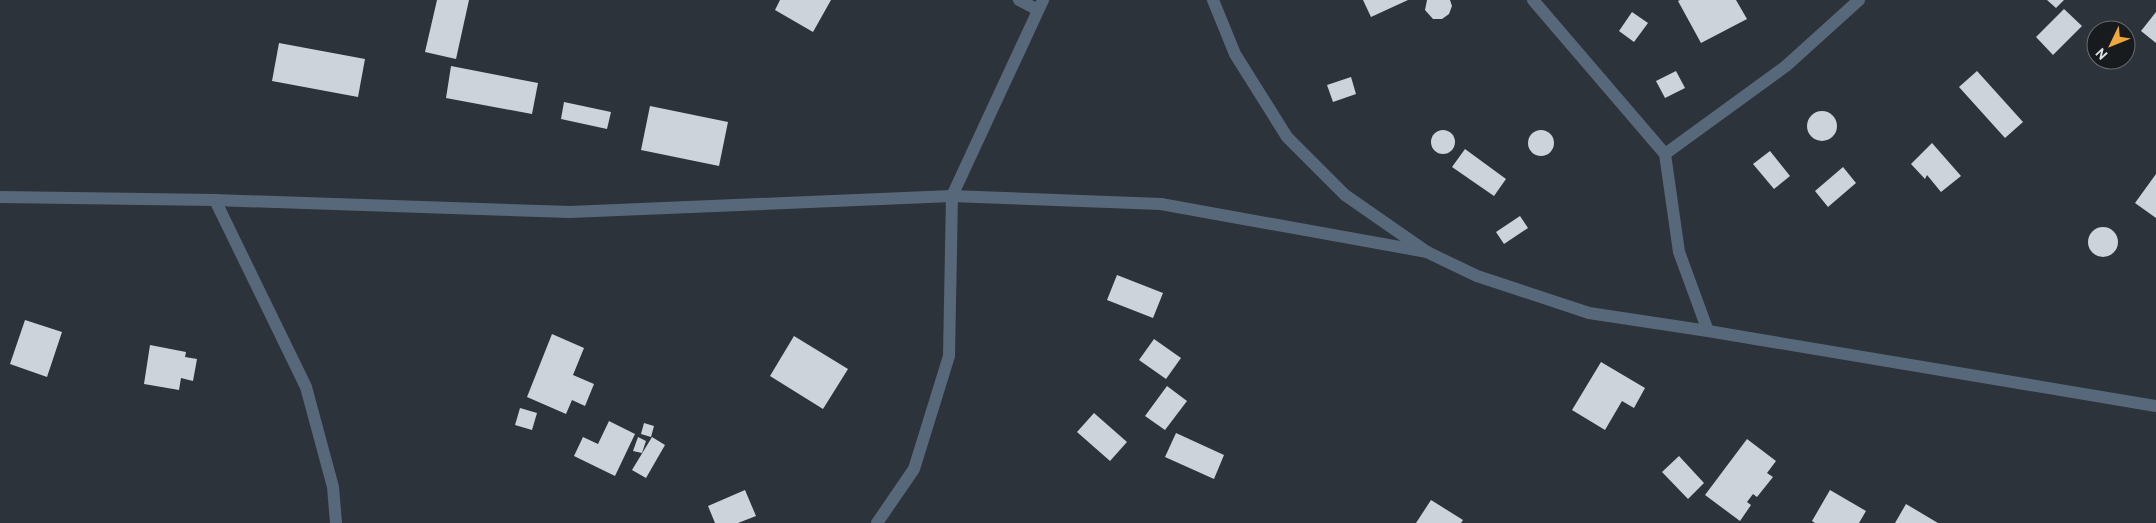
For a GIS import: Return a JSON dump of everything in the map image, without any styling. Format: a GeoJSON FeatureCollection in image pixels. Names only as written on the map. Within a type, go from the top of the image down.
{"type":"FeatureCollection","features":[{"type":"Feature","properties":{"kind":"street"},"geometry":{"type":"LineString","coordinates":[[877,523],[914,469],[949,356],[952,196],[1041,5],[1019,0]]}},
{"type":"Feature","properties":{"kind":"street"},"geometry":{"type":"LineString","coordinates":[[1213,0],[1236,54],[1287,137],[1345,195],[1427,252],[1477,276],[1589,314],[1708,331],[2156,406]]}},
{"type":"Feature","properties":{"kind":"street"},"geometry":{"type":"LineString","coordinates":[[1532,0],[1665,154],[1679,252],[1708,331]]}},
{"type":"Feature","properties":{"kind":"street"},"geometry":{"type":"LineString","coordinates":[[1665,154],[1786,66],[1859,0]]}},
{"type":"Feature","properties":{"kind":"street"},"geometry":{"type":"LineString","coordinates":[[0,197],[215,200],[570,212],[952,196],[1161,204],[1427,252]]}},
{"type":"Feature","properties":{"kind":"street"},"geometry":{"type":"LineString","coordinates":[[215,200],[306,387],[333,487],[336,523]]}},
{"type":"Feature","properties":{"kind":"building"},"geometry":{"type":"Polygon","coordinates":[[[437,0],[469,0],[456,59],[425,52],[437,0]]]}},
{"type":"Feature","properties":{"kind":"building"},"geometry":{"type":"Polygon","coordinates":[[[780,0],[831,0],[813,32],[775,10],[780,0]]]}},
{"type":"Feature","properties":{"kind":"building"},"geometry":{"type":"Polygon","coordinates":[[[1363,0],[1408,0],[1371,17],[1363,0]]]}},
{"type":"Feature","properties":{"kind":"building"},"geometry":{"type":"Polygon","coordinates":[[[1427,0],[1450,0],[1452,6],[1449,14],[1442,19],[1433,19],[1425,10],[1427,0]]]}},
{"type":"Feature","properties":{"kind":"building"},"geometry":{"type":"Polygon","coordinates":[[[1736,0],[1747,19],[1701,43],[1678,1],[1736,0]]]}},
{"type":"Feature","properties":{"kind":"building"},"geometry":{"type":"Polygon","coordinates":[[[2047,0],[2064,0],[2056,8],[2047,0]]]}},
{"type":"Feature","properties":{"kind":"building"},"geometry":{"type":"Polygon","coordinates":[[[2064,9],[2082,26],[2053,55],[2036,37],[2064,9]]]}},
{"type":"Feature","properties":{"kind":"building"},"geometry":{"type":"Polygon","coordinates":[[[1632,12],[1648,23],[1634,42],[1619,31],[1632,12]]]}},
{"type":"Feature","properties":{"kind":"building"},"geometry":{"type":"Polygon","coordinates":[[[2156,12],[2156,43],[2141,31],[2156,12]]]}},
{"type":"Feature","properties":{"kind":"building"},"geometry":{"type":"Polygon","coordinates":[[[279,43],[365,59],[358,97],[272,81],[279,43]]]}},
{"type":"Feature","properties":{"kind":"building"},"geometry":{"type":"Polygon","coordinates":[[[451,66],[538,83],[532,114],[446,98],[451,66]]]}},
{"type":"Feature","properties":{"kind":"building"},"geometry":{"type":"Polygon","coordinates":[[[1676,71],[1685,88],[1665,98],[1656,81],[1676,71]]]}},
{"type":"Feature","properties":{"kind":"building"},"geometry":{"type":"Polygon","coordinates":[[[1977,71],[2023,122],[2005,138],[1959,87],[1977,71]]]}},
{"type":"Feature","properties":{"kind":"building"},"geometry":{"type":"Polygon","coordinates":[[[1351,77],[1356,94],[1333,102],[1327,85],[1351,77]]]}},
{"type":"Feature","properties":{"kind":"building"},"geometry":{"type":"Polygon","coordinates":[[[564,102],[611,112],[607,129],[561,119],[564,102]]]}},
{"type":"Feature","properties":{"kind":"building"},"geometry":{"type":"Polygon","coordinates":[[[650,106],[728,122],[719,166],[641,150],[650,106]]]}},
{"type":"Feature","properties":{"kind":"building"},"geometry":{"type":"Polygon","coordinates":[[[1822,111],[1833,115],[1837,126],[1833,137],[1822,141],[1811,137],[1807,126],[1811,115],[1822,111]]]}},
{"type":"Feature","properties":{"kind":"building"},"geometry":{"type":"Polygon","coordinates":[[[1443,130],[1452,133],[1455,142],[1452,151],[1443,154],[1434,151],[1431,142],[1434,133],[1443,130]]]}},
{"type":"Feature","properties":{"kind":"building"},"geometry":{"type":"Polygon","coordinates":[[[1541,130],[1550,134],[1554,143],[1550,152],[1541,156],[1532,152],[1528,143],[1532,134],[1541,130]]]}},
{"type":"Feature","properties":{"kind":"building"},"geometry":{"type":"Polygon","coordinates":[[[1932,143],[1961,176],[1941,192],[1927,175],[1925,179],[1911,164],[1932,143]]]}},
{"type":"Feature","properties":{"kind":"building"},"geometry":{"type":"Polygon","coordinates":[[[1465,149],[1506,179],[1494,196],[1452,167],[1465,149]]]}},
{"type":"Feature","properties":{"kind":"building"},"geometry":{"type":"Polygon","coordinates":[[[1770,151],[1790,176],[1774,189],[1753,164],[1770,151]]]}},
{"type":"Feature","properties":{"kind":"building"},"geometry":{"type":"Polygon","coordinates":[[[1843,167],[1856,183],[1828,207],[1815,191],[1843,167]]]}},
{"type":"Feature","properties":{"kind":"building"},"geometry":{"type":"Polygon","coordinates":[[[2156,174],[2156,218],[2135,203],[2156,174]]]}},
{"type":"Feature","properties":{"kind":"building"},"geometry":{"type":"Polygon","coordinates":[[[1520,216],[1528,228],[1504,244],[1496,232],[1520,216]]]}},
{"type":"Feature","properties":{"kind":"building"},"geometry":{"type":"Polygon","coordinates":[[[2103,227],[2114,231],[2118,242],[2114,253],[2103,257],[2092,253],[2088,242],[2092,231],[2103,227]]]}},
{"type":"Feature","properties":{"kind":"building"},"geometry":{"type":"Polygon","coordinates":[[[1117,275],[1163,293],[1153,318],[1107,300],[1117,275]]]}},
{"type":"Feature","properties":{"kind":"building"},"geometry":{"type":"Polygon","coordinates":[[[25,320],[62,332],[47,377],[10,364],[25,320]]]}},
{"type":"Feature","properties":{"kind":"building"},"geometry":{"type":"Polygon","coordinates":[[[552,334],[584,348],[573,375],[594,384],[585,406],[572,400],[566,414],[527,397],[552,334]]]}},
{"type":"Feature","properties":{"kind":"building"},"geometry":{"type":"Polygon","coordinates":[[[794,336],[848,369],[823,409],[770,376],[794,336]]]}},
{"type":"Feature","properties":{"kind":"building"},"geometry":{"type":"Polygon","coordinates":[[[1154,339],[1181,358],[1166,379],[1139,360],[1154,339]]]}},
{"type":"Feature","properties":{"kind":"building"},"geometry":{"type":"Polygon","coordinates":[[[150,345],[186,352],[185,357],[197,359],[193,381],[181,378],[179,390],[144,384],[150,345]]]}},
{"type":"Feature","properties":{"kind":"building"},"geometry":{"type":"Polygon","coordinates":[[[1601,362],[1645,388],[1634,408],[1622,401],[1605,430],[1572,410],[1601,362]]]}},
{"type":"Feature","properties":{"kind":"building"},"geometry":{"type":"Polygon","coordinates":[[[1167,386],[1187,401],[1165,430],[1145,416],[1167,386]]]}},
{"type":"Feature","properties":{"kind":"building"},"geometry":{"type":"Polygon","coordinates":[[[520,408],[537,413],[532,430],[515,425],[520,408]]]}},
{"type":"Feature","properties":{"kind":"building"},"geometry":{"type":"Polygon","coordinates":[[[1094,413],[1127,442],[1110,461],[1077,432],[1094,413]]]}},
{"type":"Feature","properties":{"kind":"building"},"geometry":{"type":"Polygon","coordinates":[[[609,421],[635,434],[615,476],[574,456],[583,437],[598,444],[609,421]]]}},
{"type":"Feature","properties":{"kind":"building"},"geometry":{"type":"Polygon","coordinates":[[[644,423],[654,426],[651,437],[641,434],[644,423]]]}},
{"type":"Feature","properties":{"kind":"building"},"geometry":{"type":"Polygon","coordinates":[[[1176,433],[1224,455],[1214,479],[1165,457],[1176,433]]]}},
{"type":"Feature","properties":{"kind":"building"},"geometry":{"type":"Polygon","coordinates":[[[638,437],[646,441],[642,453],[633,451],[638,437]]]}},
{"type":"Feature","properties":{"kind":"building"},"geometry":{"type":"Polygon","coordinates":[[[652,437],[665,445],[646,478],[632,470],[652,437]]]}},
{"type":"Feature","properties":{"kind":"building"},"geometry":{"type":"Polygon","coordinates":[[[1747,439],[1776,461],[1767,473],[1773,477],[1757,497],[1753,494],[1747,502],[1751,505],[1740,521],[1705,495],[1747,439]]]}},
{"type":"Feature","properties":{"kind":"building"},"geometry":{"type":"Polygon","coordinates":[[[1679,456],[1704,483],[1688,499],[1662,472],[1679,456]]]}},
{"type":"Feature","properties":{"kind":"building"},"geometry":{"type":"Polygon","coordinates":[[[745,490],[756,516],[738,523],[715,523],[708,506],[745,490]]]}},
{"type":"Feature","properties":{"kind":"building"},"geometry":{"type":"Polygon","coordinates":[[[1830,490],[1866,511],[1859,523],[1815,523],[1812,521],[1830,490]]]}},
{"type":"Feature","properties":{"kind":"building"},"geometry":{"type":"Polygon","coordinates":[[[1431,500],[1463,520],[1461,523],[1416,523],[1431,500]]]}},
{"type":"Feature","properties":{"kind":"building"},"geometry":{"type":"Polygon","coordinates":[[[1906,504],[1938,523],[1895,523],[1906,504]]]}}]}
